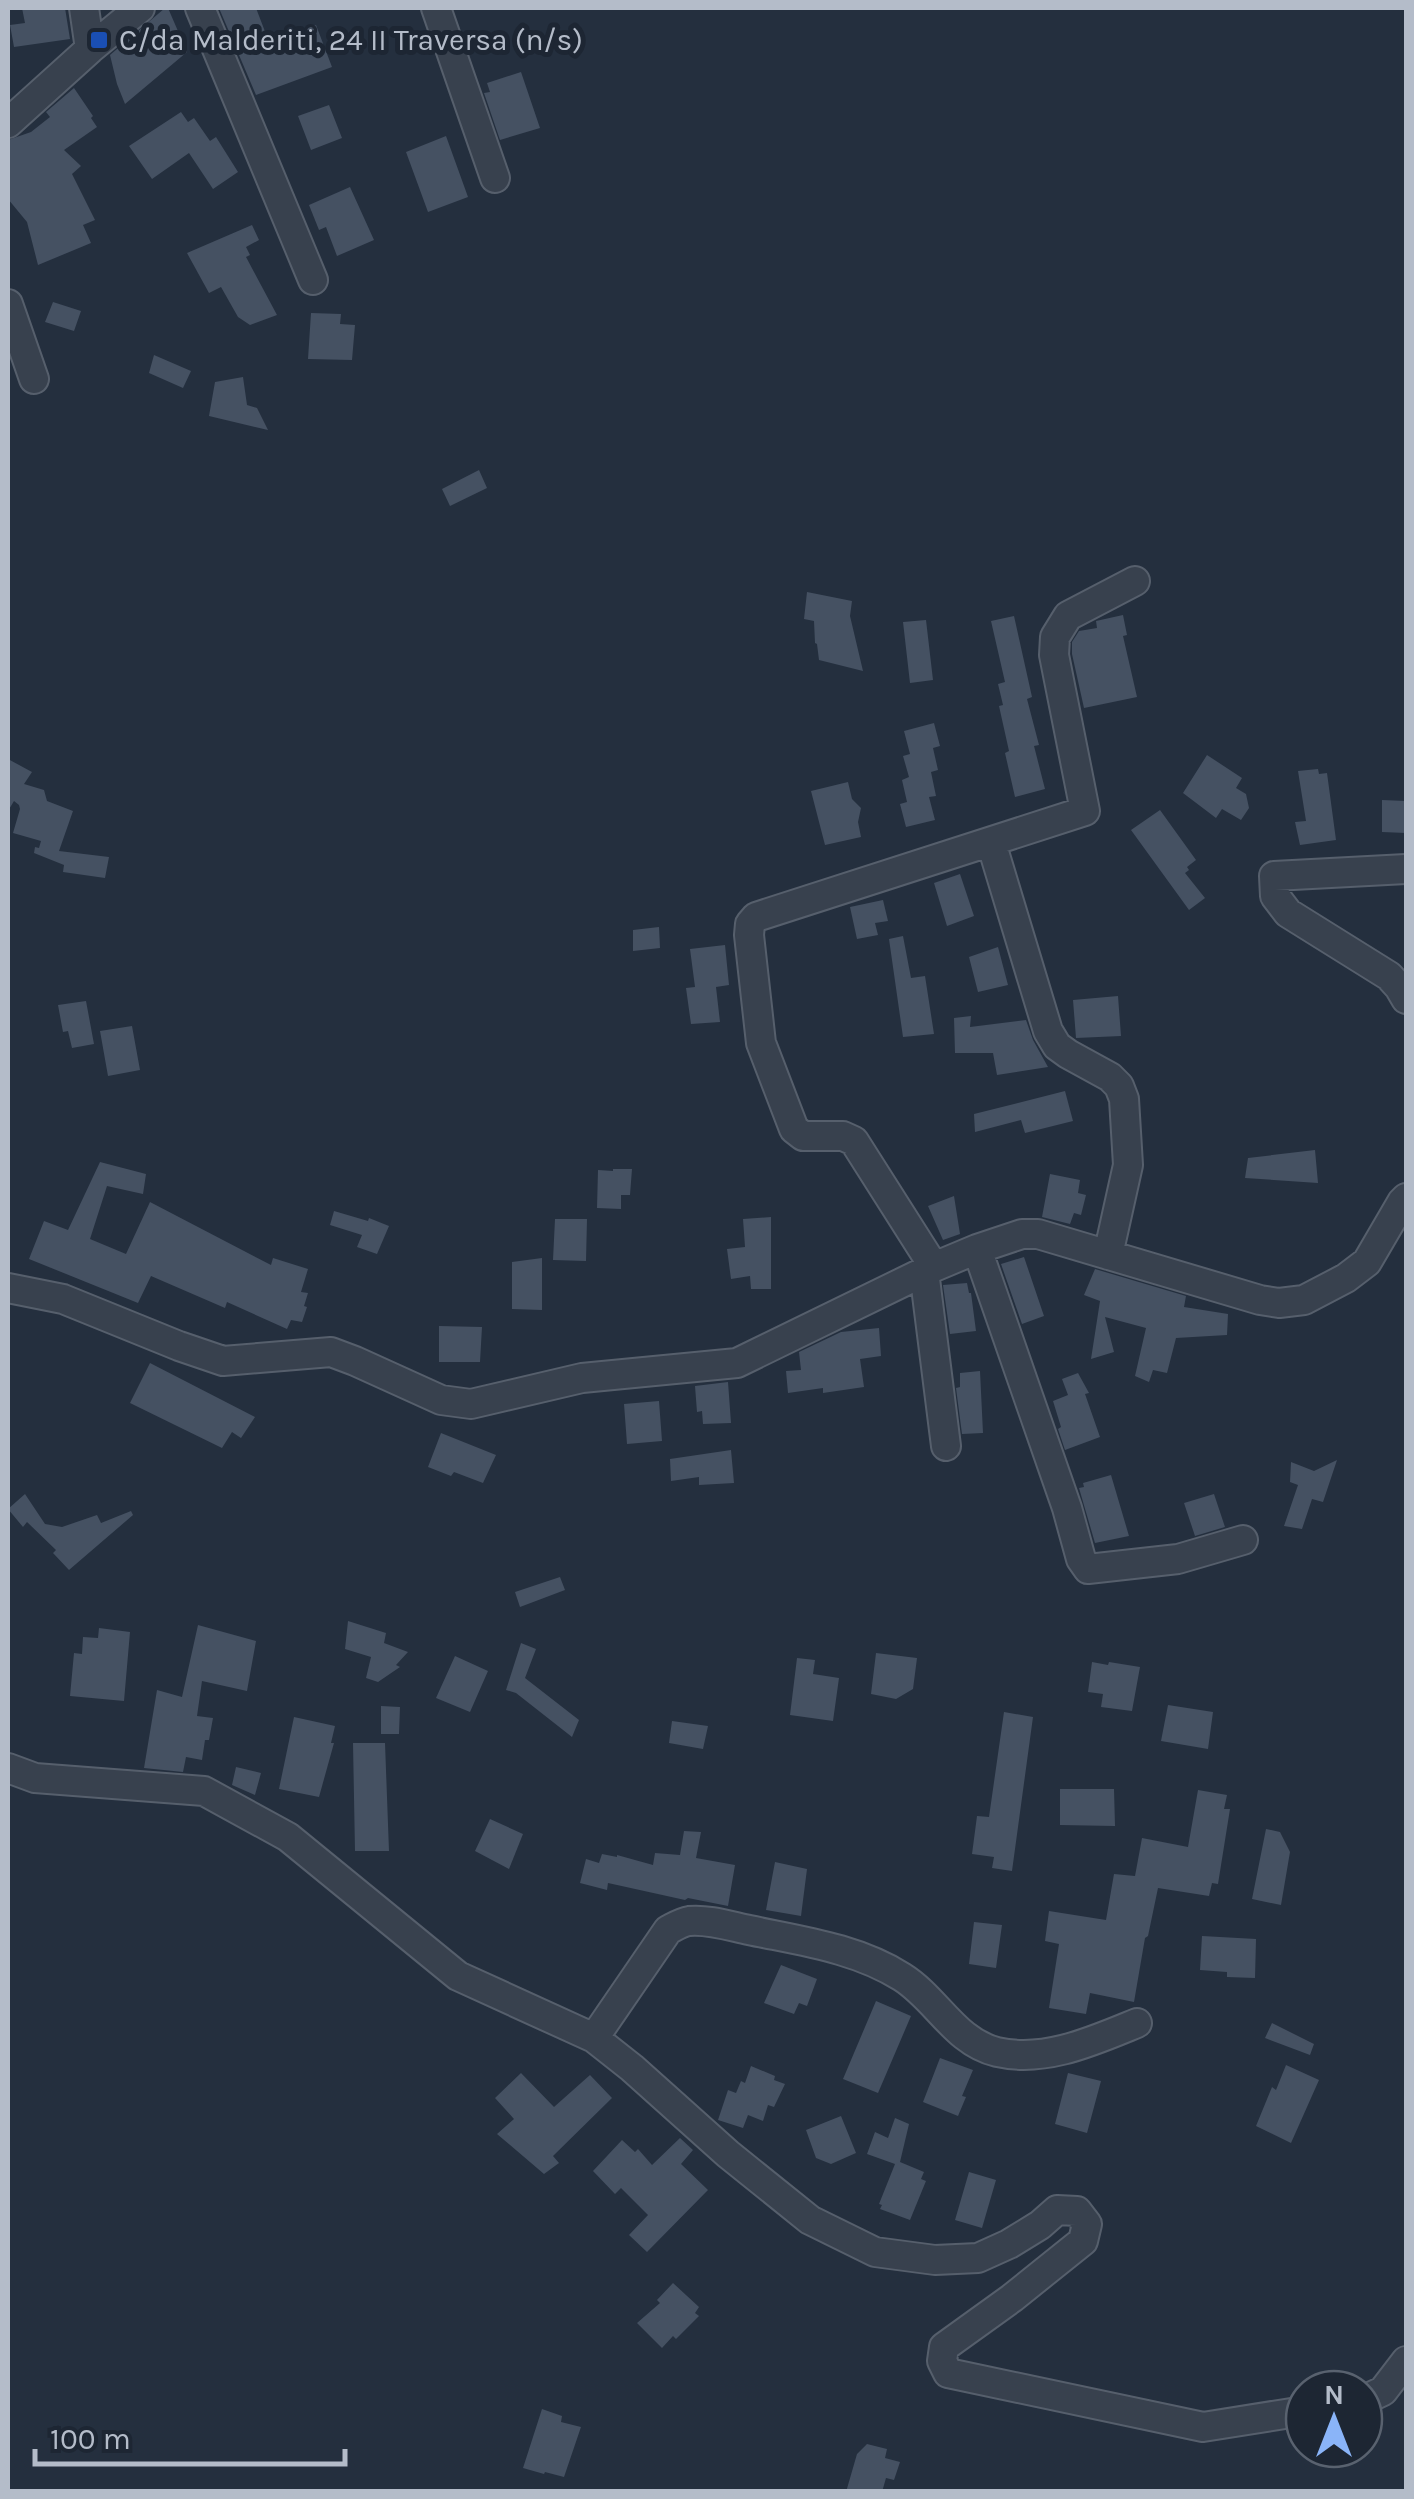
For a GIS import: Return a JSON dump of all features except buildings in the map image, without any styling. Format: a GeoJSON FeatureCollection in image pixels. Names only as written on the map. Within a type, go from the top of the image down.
{"type":"FeatureCollection","features":[{"type":"Feature","properties":{"kind":"street"},"geometry":{"type":"LineString","coordinates":[[84,8],[90,49]]}},
{"type":"Feature","properties":{"kind":"street"},"geometry":{"type":"LineString","coordinates":[[8,123],[140,8]]}},
{"type":"Feature","properties":{"kind":"street"},"geometry":{"type":"LineString","coordinates":[[200,8],[313,280]]}},
{"type":"Feature","properties":{"kind":"street"},"geometry":{"type":"LineString","coordinates":[[436,8],[495,178]]}},
{"type":"Feature","properties":{"kind":"street"},"geometry":{"type":"LineString","coordinates":[[8,304],[34,379]]}},
{"type":"Feature","properties":{"kind":"street"},"geometry":{"type":"LineString","coordinates":[[946,1446],[929,1269],[854,1140],[843,1136],[802,1136],[794,1129],[760,1043],[750,924],[756,918],[1085,811],[1054,655],[1055,637],[1068,616],[1134,581]]}},
{"type":"Feature","properties":{"kind":"street"},"geometry":{"type":"LineString","coordinates":[[990,842],[1048,1031],[1057,1046],[1110,1077],[1124,1099],[1128,1165],[1108,1255]]}},
{"type":"Feature","properties":{"kind":"street"},"geometry":{"type":"LineString","coordinates":[[1406,869],[1274,876],[1275,896],[1288,913],[1389,976],[1400,986],[1406,1000]]}},
{"type":"Feature","properties":{"kind":"street"},"geometry":{"type":"LineString","coordinates":[[8,1288],[63,1299],[223,1361],[330,1352],[441,1400],[471,1404],[582,1378],[737,1363],[929,1269],[1022,1234],[1038,1234],[1260,1300],[1279,1304],[1304,1300],[1346,1278],[1366,1262],[1406,1198]]}},
{"type":"Feature","properties":{"kind":"street"},"geometry":{"type":"LineString","coordinates":[[977,1249],[1081,1559],[1088,1568],[1178,1559],[1243,1540]]}},
{"type":"Feature","properties":{"kind":"street"},"geometry":{"type":"LineString","coordinates":[[8,1768],[35,1778],[204,1791],[288,1837],[458,1976],[594,2038],[810,2220],[876,2252],[935,2260],[978,2258],[1040,2225],[1057,2210],[1077,2211],[1087,2224],[1083,2241],[944,2347],[942,2361],[948,2373],[1204,2427],[1284,2414]]}},
{"type":"Feature","properties":{"kind":"street"},"geometry":{"type":"LineString","coordinates":[[594,2038],[668,1930],[686,1921],[712,1922],[824,1944],[875,1963],[902,1976],[922,1992],[974,2044],[996,2052],[1024,2056],[1054,2052],[1137,2023]]}},
{"type":"Feature","properties":{"kind":"street"},"geometry":{"type":"LineString","coordinates":[[1384,2390],[1406,2361]]}},
{"type":"Feature","properties":{"kind":"place","name":"C/da Malderiti, 24 II Traversa (n/s)"},"geometry":{"type":"Point","coordinates":[99,40]}}]}
